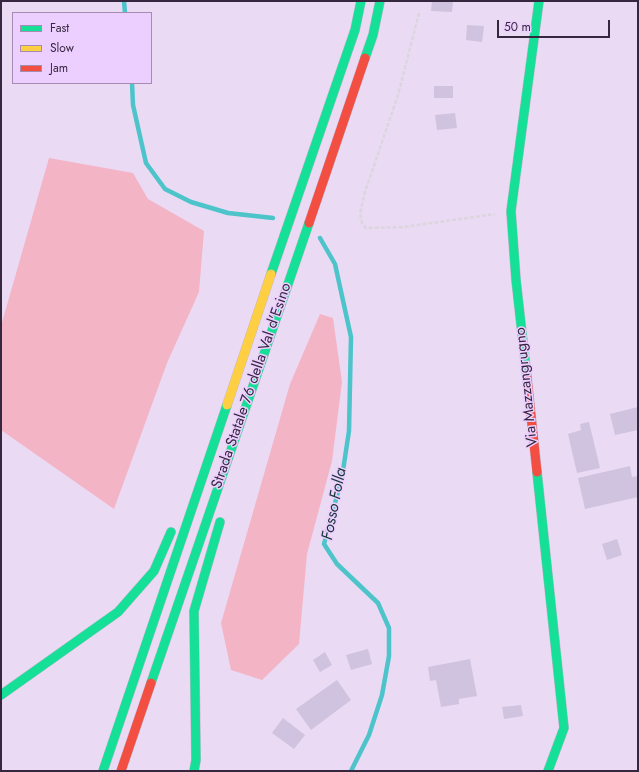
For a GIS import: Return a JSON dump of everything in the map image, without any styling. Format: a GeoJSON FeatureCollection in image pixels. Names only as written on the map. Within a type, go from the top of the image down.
{"type":"FeatureCollection","features":[{"type":"Feature","properties":{"kind":"main road","name":"Strada Statale 76 della Val d'Esino"},"geometry":{"type":"LineString","coordinates":[[103,771],[356,30],[361,1]]}},
{"type":"Feature","properties":{"kind":"main road","name":"Strada Statale 76 della Val d'Esino"},"geometry":{"type":"LineString","coordinates":[[121,771],[373,35],[380,1]]}},
{"type":"Feature","properties":{"kind":"main road","name":"Via Mazzangrugno"},"geometry":{"type":"LineString","coordinates":[[539,1],[514,178],[511,211],[516,280],[564,728],[548,771]]}},
{"type":"Feature","properties":{"kind":"main road"},"geometry":{"type":"LineString","coordinates":[[1,695],[118,612],[154,571],[166,541],[203,475]]}},
{"type":"Feature","properties":{"kind":"main road"},"geometry":{"type":"LineString","coordinates":[[194,771],[196,760],[194,611],[222,509],[219,482]]}},
{"type":"Feature","properties":{"kind":"main road"},"geometry":{"type":"LineString","coordinates":[[196,760],[202,771]]}},
{"type":"Feature","properties":{"kind":"path"},"geometry":{"type":"LineString","coordinates":[[419,13],[398,95],[365,192],[360,214],[362,223],[366,228],[404,227],[466,220],[511,211]]}},
{"type":"Feature","properties":{"kind":"shaded area"},"geometry":{"type":"Polygon","coordinates":[[[49,158],[133,173],[148,199],[204,231],[199,292],[167,363],[114,509],[1,430],[1,326],[49,158]]]}},
{"type":"Feature","properties":{"kind":"shaded area"},"geometry":{"type":"Polygon","coordinates":[[[320,314],[333,318],[342,382],[332,461],[307,554],[299,644],[262,680],[231,670],[221,623],[290,384],[320,314]]]}},
{"type":"Feature","properties":{"kind":"building"},"geometry":{"type":"Polygon","coordinates":[[[432,1],[453,2],[452,12],[431,11],[432,1]]]}},
{"type":"Feature","properties":{"kind":"building"},"geometry":{"type":"Polygon","coordinates":[[[467,25],[484,26],[482,42],[466,40],[467,25]]]}},
{"type":"Feature","properties":{"kind":"building"},"geometry":{"type":"Polygon","coordinates":[[[434,86],[453,86],[453,98],[434,98],[434,86]]]}},
{"type":"Feature","properties":{"kind":"building"},"geometry":{"type":"Polygon","coordinates":[[[455,113],[457,128],[437,130],[435,115],[455,113]]]}},
{"type":"Feature","properties":{"kind":"building"},"geometry":{"type":"Polygon","coordinates":[[[638,407],[638,430],[615,435],[610,414],[638,407]]]}},
{"type":"Feature","properties":{"kind":"building"},"geometry":{"type":"Polygon","coordinates":[[[589,422],[600,468],[577,473],[568,434],[581,430],[580,424],[589,422]]]}},
{"type":"Feature","properties":{"kind":"building"},"geometry":{"type":"Polygon","coordinates":[[[630,466],[632,477],[638,476],[638,497],[585,509],[578,478],[630,466]]]}},
{"type":"Feature","properties":{"kind":"building"},"geometry":{"type":"Polygon","coordinates":[[[617,539],[622,555],[607,560],[602,544],[617,539]]]}},
{"type":"Feature","properties":{"kind":"building"},"geometry":{"type":"Polygon","coordinates":[[[368,649],[372,664],[351,670],[346,655],[368,649]]]}},
{"type":"Feature","properties":{"kind":"building"},"geometry":{"type":"Polygon","coordinates":[[[325,652],[332,665],[320,672],[313,660],[325,652]]]}},
{"type":"Feature","properties":{"kind":"building"},"geometry":{"type":"Polygon","coordinates":[[[470,659],[477,696],[459,699],[459,704],[441,707],[436,680],[430,681],[428,667],[470,659]]]}},
{"type":"Feature","properties":{"kind":"building"},"geometry":{"type":"Polygon","coordinates":[[[337,680],[351,700],[311,730],[296,709],[337,680]]]}},
{"type":"Feature","properties":{"kind":"building"},"geometry":{"type":"Polygon","coordinates":[[[521,705],[523,716],[504,719],[502,707],[521,705]]]}},
{"type":"Feature","properties":{"kind":"building"},"geometry":{"type":"Polygon","coordinates":[[[283,718],[305,735],[294,749],[272,733],[283,718]]]}},
{"type":"Feature","properties":{"kind":"waterway","name":"Fosso Folla"},"geometry":{"type":"LineString","coordinates":[[124,1],[125,12]]}},
{"type":"Feature","properties":{"kind":"waterway","name":"Fosso Folla"},"geometry":{"type":"LineString","coordinates":[[132,84],[133,105],[146,163],[165,189],[191,202],[228,213],[273,218]]}},
{"type":"Feature","properties":{"kind":"waterway","name":"Fosso Folla"},"geometry":{"type":"LineString","coordinates":[[320,238],[335,264],[351,337],[349,431],[342,477],[324,544],[337,564],[378,603],[389,628],[389,656],[382,695],[369,735],[351,771]]}},
{"type":"Feature","properties":{"kind":"traffic: fast"},"geometry":{"type":"LineString","coordinates":[[271,274],[355,30],[361,1]]}},
{"type":"Feature","properties":{"kind":"traffic: fast"},"geometry":{"type":"LineString","coordinates":[[365,58],[373,35],[380,1]]}},
{"type":"Feature","properties":{"kind":"traffic: fast"},"geometry":{"type":"LineString","coordinates":[[527,378],[516,280],[511,211],[539,1]]}},
{"type":"Feature","properties":{"kind":"traffic: fast"},"geometry":{"type":"LineString","coordinates":[[151,683],[309,223]]}},
{"type":"Feature","properties":{"kind":"traffic: fast"},"geometry":{"type":"LineString","coordinates":[[103,771],[227,405]]}},
{"type":"Feature","properties":{"kind":"traffic: fast"},"geometry":{"type":"LineString","coordinates":[[537,472],[564,728],[548,771]]}},
{"type":"Feature","properties":{"kind":"traffic: fast"},"geometry":{"type":"LineString","coordinates":[[194,771],[196,760],[194,611],[220,522]]}},
{"type":"Feature","properties":{"kind":"traffic: fast"},"geometry":{"type":"LineString","coordinates":[[1,695],[118,612],[154,571],[171,532]]}},
{"type":"Feature","properties":{"kind":"traffic: slow"},"geometry":{"type":"LineString","coordinates":[[227,405],[271,274]]}},
{"type":"Feature","properties":{"kind":"traffic: jam"},"geometry":{"type":"LineString","coordinates":[[309,223],[365,58]]}},
{"type":"Feature","properties":{"kind":"traffic: jam"},"geometry":{"type":"LineString","coordinates":[[527,378],[537,472]]}},
{"type":"Feature","properties":{"kind":"traffic: jam"},"geometry":{"type":"LineString","coordinates":[[121,771],[151,683]]}}]}
